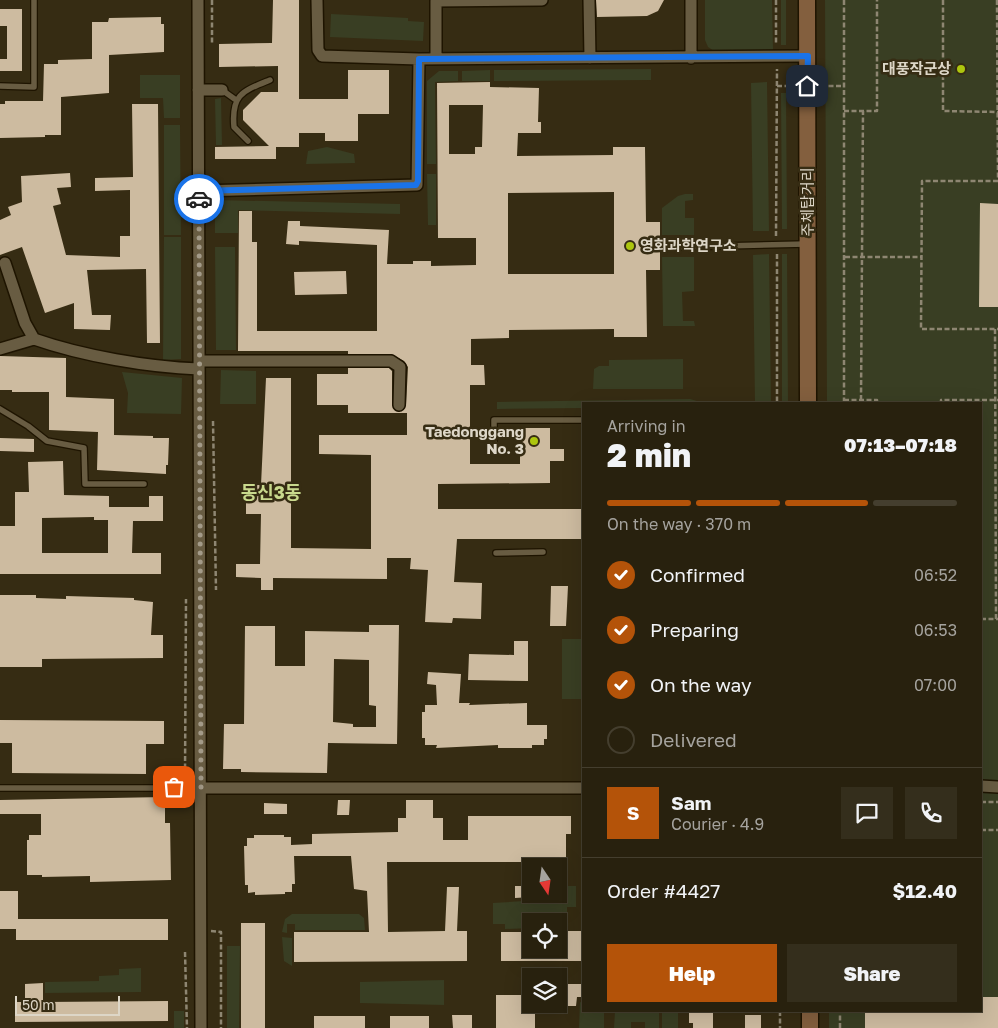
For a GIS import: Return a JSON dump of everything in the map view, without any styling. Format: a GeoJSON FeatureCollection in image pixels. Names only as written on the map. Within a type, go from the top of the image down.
{"type":"FeatureCollection","features":[{"type":"Feature","properties":{"kind":"main road","name":"주체탑거리"},"geometry":{"type":"LineString","coordinates":[[808,0],[808,402]]}},
{"type":"Feature","properties":{"kind":"main road"},"geometry":{"type":"LineString","coordinates":[[810,1012],[810,1028]]}},
{"type":"Feature","properties":{"kind":"street"},"geometry":{"type":"LineString","coordinates":[[198,0],[201,1028]]}},
{"type":"Feature","properties":{"kind":"street"},"geometry":{"type":"LineString","coordinates":[[317,0],[318,50],[322,56],[419,59],[808,56]]}},
{"type":"Feature","properties":{"kind":"street"},"geometry":{"type":"LineString","coordinates":[[436,59],[435,0],[542,0]]}},
{"type":"Feature","properties":{"kind":"street"},"geometry":{"type":"LineString","coordinates":[[589,0],[590,58]]}},
{"type":"Feature","properties":{"kind":"street"},"geometry":{"type":"LineString","coordinates":[[691,0],[691,58]]}},
{"type":"Feature","properties":{"kind":"street"},"geometry":{"type":"LineString","coordinates":[[198,191],[416,185],[418,181],[419,59]]}},
{"type":"Feature","properties":{"kind":"street"},"geometry":{"type":"LineString","coordinates":[[198,90],[222,90]]}},
{"type":"Feature","properties":{"kind":"street"},"geometry":{"type":"LineString","coordinates":[[5,263],[24,323],[34,339]]}},
{"type":"Feature","properties":{"kind":"street"},"geometry":{"type":"LineString","coordinates":[[0,348],[34,339],[51,345],[97,355],[178,368],[199,365],[391,361],[400,367],[399,405]]}},
{"type":"Feature","properties":{"kind":"street"},"geometry":{"type":"LineString","coordinates":[[982,786],[998,787]]}},
{"type":"Feature","properties":{"kind":"street"},"geometry":{"type":"LineString","coordinates":[[163,788],[582,788]]}},
{"type":"Feature","properties":{"kind":"lane"},"geometry":{"type":"LineString","coordinates":[[0,86],[34,86],[34,0]]}},
{"type":"Feature","properties":{"kind":"lane"},"geometry":{"type":"LineString","coordinates":[[248,141],[234,127],[232,113],[236,100],[246,90],[270,80]]}},
{"type":"Feature","properties":{"kind":"lane"},"geometry":{"type":"LineString","coordinates":[[222,90],[236,100]]}},
{"type":"Feature","properties":{"kind":"lane"},"geometry":{"type":"LineString","coordinates":[[680,247],[808,244]]}},
{"type":"Feature","properties":{"kind":"lane"},"geometry":{"type":"LineString","coordinates":[[0,409],[28,426],[47,441],[84,448],[85,484],[144,484]]}},
{"type":"Feature","properties":{"kind":"lane"},"geometry":{"type":"LineString","coordinates":[[494,446],[494,420],[582,420]]}},
{"type":"Feature","properties":{"kind":"lane"},"geometry":{"type":"LineString","coordinates":[[496,553],[543,552]]}},
{"type":"Feature","properties":{"kind":"lane"},"geometry":{"type":"LineString","coordinates":[[0,788],[163,788]]}},
{"type":"Feature","properties":{"kind":"path"},"geometry":{"type":"LineString","coordinates":[[776,0],[777,402]]}},
{"type":"Feature","properties":{"kind":"path"},"geometry":{"type":"LineString","coordinates":[[844,0],[844,400],[877,400],[877,402]]}},
{"type":"Feature","properties":{"kind":"path"},"geometry":{"type":"LineString","coordinates":[[844,111],[877,111],[877,0]]}},
{"type":"Feature","properties":{"kind":"path"},"geometry":{"type":"LineString","coordinates":[[943,0],[943,111],[998,112]]}},
{"type":"Feature","properties":{"kind":"path"},"geometry":{"type":"LineString","coordinates":[[982,619],[997,619],[997,329],[921,329],[922,181],[998,181],[997,0]]}},
{"type":"Feature","properties":{"kind":"path"},"geometry":{"type":"LineString","coordinates":[[862,400],[863,111]]}},
{"type":"Feature","properties":{"kind":"path"},"geometry":{"type":"LineString","coordinates":[[845,256],[922,257]]}},
{"type":"Feature","properties":{"kind":"path"},"geometry":{"type":"LineString","coordinates":[[941,402],[941,400],[997,400]]}},
{"type":"Feature","properties":{"kind":"path"},"geometry":{"type":"LineString","coordinates":[[982,802],[998,802]]}},
{"type":"Feature","properties":{"kind":"path"},"geometry":{"type":"LineString","coordinates":[[982,830],[998,830]]}},
{"type":"Feature","properties":{"kind":"path"},"geometry":{"type":"LineString","coordinates":[[221,932],[221,1028]]}},
{"type":"Feature","properties":{"kind":"path"},"geometry":{"type":"LineString","coordinates":[[185,952],[187,1028]]}},
{"type":"Feature","properties":{"kind":"path"},"geometry":{"type":"LineString","coordinates":[[780,1012],[780,1028]]}},
{"type":"Feature","properties":{"kind":"path"},"geometry":{"type":"LineString","coordinates":[[840,1012],[840,1028]]}},
{"type":"Feature","properties":{"kind":"green space"},"geometry":{"type":"Polygon","coordinates":[[[705,0],[772,0],[773,50],[714,51],[708,47],[705,40],[705,0]]]}},
{"type":"Feature","properties":{"kind":"green space"},"geometry":{"type":"Polygon","coordinates":[[[781,0],[786,0],[786,45],[781,45],[781,0]]]}},
{"type":"Feature","properties":{"kind":"green space"},"geometry":{"type":"Polygon","coordinates":[[[825,0],[998,0],[998,1028],[829,1028],[829,1012],[982,1012],[982,402],[827,402],[825,0]]]}},
{"type":"Feature","properties":{"kind":"green space"},"geometry":{"type":"Polygon","coordinates":[[[331,14],[408,18],[408,21],[424,22],[423,41],[330,37],[331,14]]]}},
{"type":"Feature","properties":{"kind":"green space"},"geometry":{"type":"Polygon","coordinates":[[[651,69],[651,80],[494,81],[494,70],[651,69]]]}},
{"type":"Feature","properties":{"kind":"green space"},"geometry":{"type":"Polygon","coordinates":[[[490,70],[490,81],[462,81],[462,71],[490,70]]]}},
{"type":"Feature","properties":{"kind":"green space"},"geometry":{"type":"Polygon","coordinates":[[[439,71],[458,71],[458,81],[435,82],[436,164],[427,164],[427,81],[439,71]]]}},
{"type":"Feature","properties":{"kind":"green space"},"geometry":{"type":"Polygon","coordinates":[[[140,75],[180,75],[180,118],[164,118],[163,98],[140,98],[140,75]]]}},
{"type":"Feature","properties":{"kind":"green space"},"geometry":{"type":"Polygon","coordinates":[[[767,82],[769,231],[753,231],[751,83],[767,82]]]}},
{"type":"Feature","properties":{"kind":"green space"},"geometry":{"type":"Polygon","coordinates":[[[781,93],[786,93],[787,229],[782,229],[781,93]]]}},
{"type":"Feature","properties":{"kind":"green space"},"geometry":{"type":"Polygon","coordinates":[[[221,98],[222,145],[216,145],[215,99],[221,98]]]}},
{"type":"Feature","properties":{"kind":"green space"},"geometry":{"type":"Polygon","coordinates":[[[164,125],[180,125],[181,235],[164,235],[164,125]]]}},
{"type":"Feature","properties":{"kind":"green space"},"geometry":{"type":"Polygon","coordinates":[[[327,147],[354,154],[355,163],[306,164],[308,151],[327,147]]]}},
{"type":"Feature","properties":{"kind":"green space"},"geometry":{"type":"Polygon","coordinates":[[[427,174],[436,174],[436,225],[428,225],[427,174]]]}},
{"type":"Feature","properties":{"kind":"green space"},"geometry":{"type":"Polygon","coordinates":[[[693,194],[693,200],[685,201],[685,218],[694,218],[694,235],[662,235],[662,208],[678,196],[693,194]]]}},
{"type":"Feature","properties":{"kind":"green space"},"geometry":{"type":"Polygon","coordinates":[[[215,200],[400,204],[400,214],[238,210],[238,233],[215,233],[215,200]]]}},
{"type":"Feature","properties":{"kind":"green space"},"geometry":{"type":"Polygon","coordinates":[[[164,237],[181,237],[181,359],[163,360],[164,237]]]}},
{"type":"Feature","properties":{"kind":"green space"},"geometry":{"type":"Polygon","coordinates":[[[215,247],[235,247],[236,350],[216,350],[215,247]]]}},
{"type":"Feature","properties":{"kind":"green space"},"geometry":{"type":"Polygon","coordinates":[[[769,254],[771,402],[755,402],[753,255],[769,254]]]}},
{"type":"Feature","properties":{"kind":"green space"},"geometry":{"type":"Polygon","coordinates":[[[782,254],[787,254],[788,402],[782,402],[782,254]]]}},
{"type":"Feature","properties":{"kind":"green space"},"geometry":{"type":"Polygon","coordinates":[[[662,257],[694,257],[694,291],[682,292],[683,321],[694,321],[695,326],[663,326],[662,257]]]}},
{"type":"Feature","properties":{"kind":"green space"},"geometry":{"type":"Polygon","coordinates":[[[683,359],[683,389],[593,389],[594,369],[599,366],[609,366],[609,360],[683,359]]]}},
{"type":"Feature","properties":{"kind":"green space"},"geometry":{"type":"Polygon","coordinates":[[[221,370],[256,371],[256,404],[220,404],[221,370]]]}},
{"type":"Feature","properties":{"kind":"green space"},"geometry":{"type":"Polygon","coordinates":[[[122,372],[182,378],[181,414],[127,413],[128,393],[122,372]]]}},
{"type":"Feature","properties":{"kind":"green space"},"geometry":{"type":"Polygon","coordinates":[[[690,399],[700,402],[582,402],[582,408],[497,409],[497,402],[690,399]]]}},
{"type":"Feature","properties":{"kind":"green space"},"geometry":{"type":"Polygon","coordinates":[[[562,639],[582,639],[582,699],[562,699],[562,639]]]}},
{"type":"Feature","properties":{"kind":"green space"},"geometry":{"type":"Polygon","coordinates":[[[568,886],[576,886],[576,907],[567,907],[567,913],[522,913],[522,928],[505,929],[505,924],[493,924],[493,903],[522,901],[522,903],[567,903],[568,886]]]}},
{"type":"Feature","properties":{"kind":"green space"},"geometry":{"type":"Polygon","coordinates":[[[292,914],[359,914],[364,918],[365,930],[295,930],[295,924],[287,924],[287,933],[282,932],[285,919],[292,914]]]}},
{"type":"Feature","properties":{"kind":"green space"},"geometry":{"type":"Polygon","coordinates":[[[282,937],[292,938],[292,966],[284,961],[282,937]]]}},
{"type":"Feature","properties":{"kind":"green space"},"geometry":{"type":"Polygon","coordinates":[[[227,946],[240,946],[239,1028],[227,1028],[227,946]]]}},
{"type":"Feature","properties":{"kind":"green space"},"geometry":{"type":"Polygon","coordinates":[[[141,968],[141,992],[45,993],[45,982],[99,981],[99,976],[119,975],[119,969],[141,968]]]}},
{"type":"Feature","properties":{"kind":"green space"},"geometry":{"type":"Polygon","coordinates":[[[444,980],[444,1005],[360,1003],[360,982],[444,980]]]}},
{"type":"Feature","properties":{"kind":"green space"},"geometry":{"type":"Polygon","coordinates":[[[580,1002],[582,1002],[582,1012],[604,1012],[604,1028],[579,1028],[580,1002]]]}},
{"type":"Feature","properties":{"kind":"green space"},"geometry":{"type":"Polygon","coordinates":[[[174,1011],[184,1011],[184,1028],[174,1028],[174,1011]]]}},
{"type":"Feature","properties":{"kind":"green space"},"geometry":{"type":"Polygon","coordinates":[[[615,1012],[659,1012],[659,1028],[645,1028],[645,1022],[631,1022],[631,1028],[614,1028],[615,1012]]]}},
{"type":"Feature","properties":{"kind":"green space"},"geometry":{"type":"Polygon","coordinates":[[[662,1012],[678,1012],[678,1028],[662,1028],[662,1012]]]}},
{"type":"Feature","properties":{"kind":"building"},"geometry":{"type":"Polygon","coordinates":[[[273,0],[299,0],[299,99],[348,99],[348,70],[389,70],[389,114],[358,114],[358,141],[325,141],[325,133],[299,133],[299,147],[276,147],[276,159],[215,159],[215,147],[269,146],[243,120],[243,110],[261,92],[278,92],[278,66],[219,67],[219,44],[272,43],[273,0]]]}},
{"type":"Feature","properties":{"kind":"building"},"geometry":{"type":"Polygon","coordinates":[[[596,0],[664,0],[658,11],[647,16],[597,17],[596,0]]]}},
{"type":"Feature","properties":{"kind":"building"},"geometry":{"type":"Polygon","coordinates":[[[0,9],[22,9],[22,71],[0,71],[0,59],[7,59],[7,26],[0,26],[0,9]]]}},
{"type":"Feature","properties":{"kind":"building"},"geometry":{"type":"Polygon","coordinates":[[[161,17],[161,24],[164,24],[164,52],[109,55],[109,93],[61,97],[61,135],[0,138],[0,104],[5,104],[5,101],[43,101],[44,64],[58,64],[58,60],[92,59],[92,22],[108,22],[109,18],[161,17]]]}},
{"type":"Feature","properties":{"kind":"building"},"geometry":{"type":"Polygon","coordinates":[[[490,82],[490,87],[539,88],[538,122],[541,122],[541,133],[518,133],[517,156],[613,155],[613,147],[645,147],[646,222],[660,222],[660,270],[646,270],[647,337],[614,337],[614,329],[509,330],[509,338],[471,339],[471,365],[484,365],[485,385],[470,385],[470,464],[520,464],[520,428],[550,428],[550,449],[564,449],[564,461],[550,461],[550,483],[438,484],[438,509],[582,509],[582,539],[457,539],[454,582],[482,583],[481,619],[453,618],[452,623],[425,622],[428,570],[410,569],[411,558],[387,558],[387,579],[273,578],[273,590],[261,590],[261,578],[236,577],[236,564],[260,564],[261,514],[246,514],[246,485],[261,485],[266,378],[291,378],[291,548],[371,549],[371,455],[319,454],[319,435],[407,435],[407,413],[348,413],[348,405],[317,405],[317,374],[348,374],[348,368],[389,368],[392,371],[392,405],[395,411],[399,412],[406,406],[408,367],[404,361],[391,354],[348,354],[348,351],[238,351],[239,211],[252,211],[252,242],[257,242],[257,331],[377,331],[377,245],[299,241],[299,245],[286,244],[288,221],[300,221],[300,226],[389,230],[387,264],[413,264],[413,261],[431,261],[431,266],[476,265],[476,238],[438,238],[437,83],[490,82]],[[449,105],[449,154],[475,154],[475,147],[482,147],[483,105],[449,105]],[[614,192],[508,193],[508,274],[614,274],[614,192]]]}},
{"type":"Feature","properties":{"kind":"building"},"geometry":{"type":"Polygon","coordinates":[[[132,104],[158,104],[160,343],[147,343],[146,269],[87,270],[92,315],[111,315],[110,330],[74,329],[74,303],[45,313],[22,247],[0,255],[0,220],[11,215],[8,207],[22,202],[21,176],[70,173],[71,187],[57,188],[61,204],[53,206],[66,255],[120,257],[120,236],[130,236],[130,190],[95,191],[95,178],[133,177],[132,104]]]}},
{"type":"Feature","properties":{"kind":"building"},"geometry":{"type":"Polygon","coordinates":[[[980,203],[998,204],[998,307],[979,307],[980,203]]]}},
{"type":"Feature","properties":{"kind":"building"},"geometry":{"type":"Polygon","coordinates":[[[346,271],[347,294],[295,295],[294,272],[346,271]]]}},
{"type":"Feature","properties":{"kind":"building"},"geometry":{"type":"Polygon","coordinates":[[[0,356],[66,358],[66,397],[114,399],[114,435],[169,438],[166,474],[97,470],[98,432],[49,430],[49,392],[12,392],[12,390],[0,390],[0,356]]]}},
{"type":"Feature","properties":{"kind":"building"},"geometry":{"type":"Polygon","coordinates":[[[0,438],[34,439],[34,452],[0,451],[0,438]]]}},
{"type":"Feature","properties":{"kind":"building"},"geometry":{"type":"Polygon","coordinates":[[[63,461],[64,495],[109,496],[109,507],[149,507],[149,496],[163,496],[163,521],[133,521],[132,553],[161,553],[161,574],[0,574],[0,526],[15,526],[15,492],[29,492],[28,462],[63,461]],[[94,517],[42,518],[42,553],[108,553],[108,520],[94,520],[94,517]]]}},
{"type":"Feature","properties":{"kind":"building"},"geometry":{"type":"Polygon","coordinates":[[[551,586],[568,586],[566,626],[550,626],[551,586]]]}},
{"type":"Feature","properties":{"kind":"building"},"geometry":{"type":"Polygon","coordinates":[[[0,595],[36,595],[36,598],[66,599],[66,596],[134,598],[134,600],[153,602],[151,635],[163,635],[163,658],[42,659],[42,667],[0,667],[0,595]]]}},
{"type":"Feature","properties":{"kind":"building"},"geometry":{"type":"Polygon","coordinates":[[[369,625],[399,625],[397,744],[328,743],[327,773],[241,772],[241,769],[223,769],[224,724],[244,724],[245,626],[275,626],[275,666],[305,666],[305,631],[369,632],[369,625]],[[334,659],[333,722],[353,724],[353,727],[376,727],[376,706],[369,705],[369,660],[334,659]]]}},
{"type":"Feature","properties":{"kind":"building"},"geometry":{"type":"Polygon","coordinates":[[[514,641],[528,641],[528,681],[468,680],[469,654],[514,655],[514,641]]]}},
{"type":"Feature","properties":{"kind":"building"},"geometry":{"type":"Polygon","coordinates":[[[428,672],[461,674],[459,703],[470,703],[469,705],[527,703],[527,725],[547,725],[547,739],[544,739],[544,745],[532,745],[532,748],[498,748],[498,745],[436,748],[437,745],[425,745],[425,738],[422,738],[422,712],[425,712],[425,705],[437,705],[436,685],[427,684],[428,672]]]}},
{"type":"Feature","properties":{"kind":"building"},"geometry":{"type":"Polygon","coordinates":[[[0,720],[164,721],[164,744],[146,744],[146,774],[12,773],[12,743],[0,743],[0,720]]]}},
{"type":"Feature","properties":{"kind":"building"},"geometry":{"type":"Polygon","coordinates":[[[165,797],[165,823],[170,823],[171,880],[90,882],[90,876],[42,877],[42,875],[27,875],[27,840],[29,840],[29,835],[41,835],[41,814],[0,814],[0,800],[165,797]]]}},
{"type":"Feature","properties":{"kind":"building"},"geometry":{"type":"Polygon","coordinates":[[[338,800],[350,800],[349,815],[337,815],[338,800]]]}},
{"type":"Feature","properties":{"kind":"building"},"geometry":{"type":"Polygon","coordinates":[[[406,800],[433,800],[433,818],[443,818],[443,840],[468,840],[468,816],[571,816],[571,834],[566,834],[566,858],[522,858],[522,862],[387,862],[388,932],[445,931],[447,887],[459,887],[457,931],[467,931],[467,961],[294,962],[294,932],[369,932],[367,891],[354,889],[351,856],[294,856],[295,884],[292,884],[292,892],[255,895],[255,892],[248,893],[248,885],[245,885],[244,846],[247,846],[247,838],[254,838],[254,835],[284,835],[284,837],[291,837],[291,845],[312,844],[312,834],[398,832],[398,818],[406,818],[406,800]]]}},
{"type":"Feature","properties":{"kind":"building"},"geometry":{"type":"Polygon","coordinates":[[[264,803],[287,804],[287,814],[264,814],[264,803]]]}},
{"type":"Feature","properties":{"kind":"building"},"geometry":{"type":"Polygon","coordinates":[[[515,886],[522,886],[522,898],[515,898],[515,886]]]}},
{"type":"Feature","properties":{"kind":"building"},"geometry":{"type":"Polygon","coordinates":[[[0,891],[18,891],[18,919],[168,919],[168,940],[16,940],[16,929],[0,929],[0,891]]]}},
{"type":"Feature","properties":{"kind":"building"},"geometry":{"type":"Polygon","coordinates":[[[241,923],[265,923],[265,1028],[241,1028],[241,923]]]}},
{"type":"Feature","properties":{"kind":"building"},"geometry":{"type":"Polygon","coordinates":[[[567,931],[582,931],[582,961],[501,961],[501,932],[522,932],[522,958],[567,958],[567,931]]]}},
{"type":"Feature","properties":{"kind":"building"},"geometry":{"type":"Polygon","coordinates":[[[43,983],[43,1002],[168,1001],[168,1021],[15,1022],[15,1002],[25,1002],[25,984],[43,983]]]}},
{"type":"Feature","properties":{"kind":"building"},"geometry":{"type":"Polygon","coordinates":[[[567,984],[582,984],[582,997],[577,997],[576,1006],[567,1006],[567,984]]]}},
{"type":"Feature","properties":{"kind":"building"},"geometry":{"type":"Polygon","coordinates":[[[496,995],[522,995],[522,1013],[535,1013],[535,1028],[496,1028],[496,995]]]}},
{"type":"Feature","properties":{"kind":"building"},"geometry":{"type":"Polygon","coordinates":[[[982,997],[998,997],[998,1028],[865,1028],[865,1012],[982,1012],[982,997]]]}},
{"type":"Feature","properties":{"kind":"building"},"geometry":{"type":"Polygon","coordinates":[[[689,1012],[713,1012],[713,1028],[693,1028],[693,1023],[689,1023],[689,1012]]]}},
{"type":"Feature","properties":{"kind":"building"},"geometry":{"type":"Polygon","coordinates":[[[452,1015],[472,1015],[472,1028],[453,1028],[452,1015]]]}},
{"type":"Feature","properties":{"kind":"building"},"geometry":{"type":"Polygon","coordinates":[[[745,1015],[761,1015],[761,1028],[745,1028],[745,1015]]]}},
{"type":"Feature","properties":{"kind":"building"},"geometry":{"type":"Polygon","coordinates":[[[314,1016],[365,1016],[365,1028],[314,1028],[314,1016]]]}},
{"type":"Feature","properties":{"kind":"building"},"geometry":{"type":"Polygon","coordinates":[[[390,1016],[429,1016],[429,1028],[390,1028],[390,1016]]]}},
{"type":"Feature","properties":{"kind":"way so far"},"geometry":{"type":"LineString","coordinates":[[174,787],[201,787],[199,199]]}},
{"type":"Feature","properties":{"kind":"place","name":"대풍작군상"},"geometry":{"type":"Point","coordinates":[961,69]}},
{"type":"Feature","properties":{"kind":"place","name":"영화과학연구소"},"geometry":{"type":"Point","coordinates":[630,246]}},
{"type":"Feature","properties":{"kind":"place","name":"Taedonggang No. 3"},"geometry":{"type":"Point","coordinates":[534,441]}},
{"type":"Feature","properties":{"kind":"district","name":"동신3동"},"geometry":{"type":"Point","coordinates":[271,493]}},
{"type":"Feature","properties":{"kind":"route"},"geometry":{"type":"LineString","coordinates":[[199,199],[198,191],[412,187],[416,185],[418,181],[419,59],[808,56],[807,86]]}}]}
